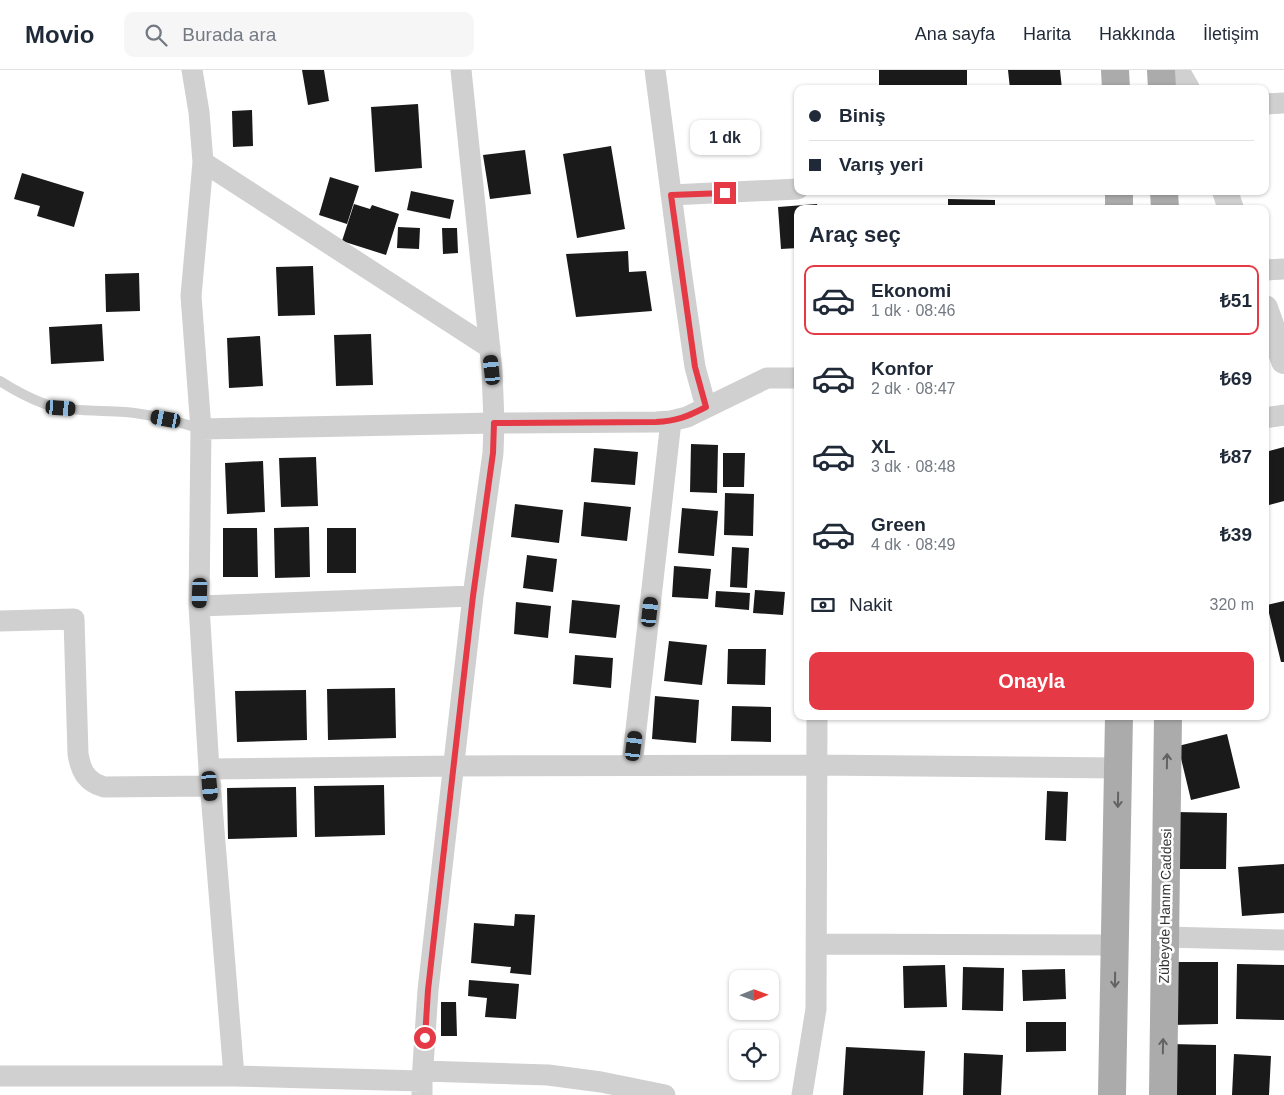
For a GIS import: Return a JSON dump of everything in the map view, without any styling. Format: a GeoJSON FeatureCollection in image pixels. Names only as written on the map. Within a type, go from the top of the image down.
{"type":"FeatureCollection","features":[{"type":"Feature","properties":{"kind":"main road"},"geometry":{"type":"LineString","coordinates":[[1115,70],[1116,85]]}},
{"type":"Feature","properties":{"kind":"main road"},"geometry":{"type":"LineString","coordinates":[[1161,70],[1162,85]]}},
{"type":"Feature","properties":{"kind":"main road"},"geometry":{"type":"LineString","coordinates":[[1112,1095],[1120,720]]}},
{"type":"Feature","properties":{"kind":"main road","name":"Zübeyde Hanım Caddesi"},"geometry":{"type":"LineString","coordinates":[[1163,1095],[1168,720]]}},
{"type":"Feature","properties":{"kind":"street"},"geometry":{"type":"LineString","coordinates":[[192,70],[199,112],[203,162],[191,296],[201,429],[199,606],[210,778],[234,1076]]}},
{"type":"Feature","properties":{"kind":"street"},"geometry":{"type":"LineString","coordinates":[[422,1082],[428,990],[473,596],[493,453],[492,370],[462,70]]}},
{"type":"Feature","properties":{"kind":"street"},"geometry":{"type":"LineString","coordinates":[[654,70],[695,367],[706,407]]}},
{"type":"Feature","properties":{"kind":"street"},"geometry":{"type":"LineString","coordinates":[[1176,70],[1185,85]]}},
{"type":"Feature","properties":{"kind":"street"},"geometry":{"type":"LineString","coordinates":[[1269,104],[1284,103]]}},
{"type":"Feature","properties":{"kind":"street"},"geometry":{"type":"LineString","coordinates":[[203,162],[490,348]]}},
{"type":"Feature","properties":{"kind":"street"},"geometry":{"type":"LineString","coordinates":[[671,195],[794,189]]}},
{"type":"Feature","properties":{"kind":"street"},"geometry":{"type":"LineString","coordinates":[[1269,270],[1284,270]]}},
{"type":"Feature","properties":{"kind":"street"},"geometry":{"type":"LineString","coordinates":[[1269,319],[1284,361]]}},
{"type":"Feature","properties":{"kind":"street"},"geometry":{"type":"LineString","coordinates":[[201,429],[671,421],[688,416],[767,378],[794,378]]}},
{"type":"Feature","properties":{"kind":"street"},"geometry":{"type":"LineString","coordinates":[[1269,417],[1284,415]]}},
{"type":"Feature","properties":{"kind":"street"},"geometry":{"type":"LineString","coordinates":[[632,765],[671,421]]}},
{"type":"Feature","properties":{"kind":"street"},"geometry":{"type":"LineString","coordinates":[[199,606],[473,596]]}},
{"type":"Feature","properties":{"kind":"street"},"geometry":{"type":"LineString","coordinates":[[0,621],[74,619],[79,764],[89,780],[104,788],[210,778],[454,766],[817,765],[1118,768]]}},
{"type":"Feature","properties":{"kind":"street"},"geometry":{"type":"LineString","coordinates":[[802,1095],[816,1009],[817,720]]}},
{"type":"Feature","properties":{"kind":"street"},"geometry":{"type":"LineString","coordinates":[[1165,937],[1284,940]]}},
{"type":"Feature","properties":{"kind":"street"},"geometry":{"type":"LineString","coordinates":[[816,944],[1116,945]]}},
{"type":"Feature","properties":{"kind":"street"},"geometry":{"type":"LineString","coordinates":[[0,1076],[234,1076],[422,1082],[548,1075],[601,1082],[665,1095]]}},
{"type":"Feature","properties":{"kind":"lane"},"geometry":{"type":"LineString","coordinates":[[0,381],[44,404],[61,408],[146,415],[201,429]]}},
{"type":"Feature","properties":{"kind":"building"},"geometry":{"type":"Polygon","coordinates":[[[302,70],[324,70],[329,101],[308,105],[302,70]]]}},
{"type":"Feature","properties":{"kind":"building"},"geometry":{"type":"Polygon","coordinates":[[[879,70],[967,70],[967,85],[879,85],[879,70]]]}},
{"type":"Feature","properties":{"kind":"building"},"geometry":{"type":"Polygon","coordinates":[[[1008,70],[1060,70],[1062,85],[1010,85],[1008,70]]]}},
{"type":"Feature","properties":{"kind":"building"},"geometry":{"type":"Polygon","coordinates":[[[418,104],[422,168],[375,172],[371,107],[418,104]]]}},
{"type":"Feature","properties":{"kind":"building"},"geometry":{"type":"Polygon","coordinates":[[[252,110],[253,146],[233,147],[232,111],[252,110]]]}},
{"type":"Feature","properties":{"kind":"building"},"geometry":{"type":"Polygon","coordinates":[[[611,146],[625,229],[577,238],[563,154],[611,146]]]}},
{"type":"Feature","properties":{"kind":"building"},"geometry":{"type":"Polygon","coordinates":[[[525,150],[531,194],[490,199],[483,155],[525,150]]]}},
{"type":"Feature","properties":{"kind":"building"},"geometry":{"type":"Polygon","coordinates":[[[22,173],[84,192],[74,227],[37,216],[40,206],[14,199],[22,173]]]}},
{"type":"Feature","properties":{"kind":"building"},"geometry":{"type":"Polygon","coordinates":[[[330,177],[359,186],[347,224],[319,215],[330,177]]]}},
{"type":"Feature","properties":{"kind":"building"},"geometry":{"type":"Polygon","coordinates":[[[411,191],[454,200],[450,219],[407,210],[411,191]]]}},
{"type":"Feature","properties":{"kind":"building"},"geometry":{"type":"Polygon","coordinates":[[[948,199],[995,200],[995,205],[948,205],[948,199]]]}},
{"type":"Feature","properties":{"kind":"building"},"geometry":{"type":"Polygon","coordinates":[[[354,204],[370,209],[372,205],[399,214],[386,255],[342,241],[354,204]]]}},
{"type":"Feature","properties":{"kind":"building"},"geometry":{"type":"Polygon","coordinates":[[[794,206],[794,248],[781,249],[778,207],[794,206]]]}},
{"type":"Feature","properties":{"kind":"building"},"geometry":{"type":"Polygon","coordinates":[[[398,227],[420,228],[419,249],[397,248],[398,227]]]}},
{"type":"Feature","properties":{"kind":"building"},"geometry":{"type":"Polygon","coordinates":[[[442,228],[457,228],[458,253],[443,254],[442,228]]]}},
{"type":"Feature","properties":{"kind":"building"},"geometry":{"type":"Polygon","coordinates":[[[628,251],[629,272],[646,271],[652,311],[576,317],[566,254],[628,251]]]}},
{"type":"Feature","properties":{"kind":"building"},"geometry":{"type":"Polygon","coordinates":[[[313,266],[315,315],[278,316],[276,267],[313,266]]]}},
{"type":"Feature","properties":{"kind":"building"},"geometry":{"type":"Polygon","coordinates":[[[139,273],[140,311],[106,312],[105,274],[139,273]]]}},
{"type":"Feature","properties":{"kind":"building"},"geometry":{"type":"Polygon","coordinates":[[[102,324],[104,361],[51,364],[49,327],[102,324]]]}},
{"type":"Feature","properties":{"kind":"building"},"geometry":{"type":"Polygon","coordinates":[[[371,334],[373,385],[336,386],[334,335],[371,334]]]}},
{"type":"Feature","properties":{"kind":"building"},"geometry":{"type":"Polygon","coordinates":[[[260,336],[263,386],[229,388],[227,338],[260,336]]]}},
{"type":"Feature","properties":{"kind":"building"},"geometry":{"type":"Polygon","coordinates":[[[691,444],[718,445],[717,493],[690,492],[691,444]]]}},
{"type":"Feature","properties":{"kind":"building"},"geometry":{"type":"Polygon","coordinates":[[[1284,447],[1284,501],[1269,505],[1269,451],[1284,447]]]}},
{"type":"Feature","properties":{"kind":"building"},"geometry":{"type":"Polygon","coordinates":[[[594,448],[638,452],[635,485],[591,482],[594,448]]]}},
{"type":"Feature","properties":{"kind":"building"},"geometry":{"type":"Polygon","coordinates":[[[723,453],[745,453],[744,487],[723,487],[723,453]]]}},
{"type":"Feature","properties":{"kind":"building"},"geometry":{"type":"Polygon","coordinates":[[[316,457],[318,506],[281,507],[279,458],[316,457]]]}},
{"type":"Feature","properties":{"kind":"building"},"geometry":{"type":"Polygon","coordinates":[[[263,461],[265,512],[227,514],[225,463],[263,461]]]}},
{"type":"Feature","properties":{"kind":"building"},"geometry":{"type":"Polygon","coordinates":[[[725,493],[754,494],[753,536],[724,535],[725,493]]]}},
{"type":"Feature","properties":{"kind":"building"},"geometry":{"type":"Polygon","coordinates":[[[584,502],[631,507],[627,541],[581,536],[584,502]]]}},
{"type":"Feature","properties":{"kind":"building"},"geometry":{"type":"Polygon","coordinates":[[[515,504],[563,510],[559,543],[511,537],[515,504]]]}},
{"type":"Feature","properties":{"kind":"building"},"geometry":{"type":"Polygon","coordinates":[[[682,508],[718,511],[714,556],[678,553],[682,508]]]}},
{"type":"Feature","properties":{"kind":"building"},"geometry":{"type":"Polygon","coordinates":[[[309,527],[310,577],[275,578],[274,528],[309,527]]]}},
{"type":"Feature","properties":{"kind":"building"},"geometry":{"type":"Polygon","coordinates":[[[223,528],[257,528],[258,577],[223,577],[223,528]]]}},
{"type":"Feature","properties":{"kind":"building"},"geometry":{"type":"Polygon","coordinates":[[[327,528],[356,528],[356,573],[327,573],[327,528]]]}},
{"type":"Feature","properties":{"kind":"building"},"geometry":{"type":"Polygon","coordinates":[[[732,547],[749,548],[747,588],[730,587],[732,547]]]}},
{"type":"Feature","properties":{"kind":"building"},"geometry":{"type":"Polygon","coordinates":[[[527,555],[557,559],[553,592],[523,588],[527,555]]]}},
{"type":"Feature","properties":{"kind":"building"},"geometry":{"type":"Polygon","coordinates":[[[674,566],[711,569],[708,599],[672,597],[674,566]]]}},
{"type":"Feature","properties":{"kind":"building"},"geometry":{"type":"Polygon","coordinates":[[[755,590],[785,592],[783,615],[753,613],[755,590]]]}},
{"type":"Feature","properties":{"kind":"building"},"geometry":{"type":"Polygon","coordinates":[[[716,591],[750,593],[749,610],[715,607],[716,591]]]}},
{"type":"Feature","properties":{"kind":"building"},"geometry":{"type":"Polygon","coordinates":[[[572,600],[620,605],[616,638],[569,633],[572,600]]]}},
{"type":"Feature","properties":{"kind":"building"},"geometry":{"type":"Polygon","coordinates":[[[1284,601],[1284,662],[1281,662],[1269,613],[1269,605],[1284,601]]]}},
{"type":"Feature","properties":{"kind":"building"},"geometry":{"type":"Polygon","coordinates":[[[516,602],[551,606],[548,638],[514,634],[516,602]]]}},
{"type":"Feature","properties":{"kind":"building"},"geometry":{"type":"Polygon","coordinates":[[[669,641],[707,645],[702,685],[664,681],[669,641]]]}},
{"type":"Feature","properties":{"kind":"building"},"geometry":{"type":"Polygon","coordinates":[[[728,649],[766,649],[765,685],[727,684],[728,649]]]}},
{"type":"Feature","properties":{"kind":"building"},"geometry":{"type":"Polygon","coordinates":[[[575,655],[613,658],[611,688],[573,684],[575,655]]]}},
{"type":"Feature","properties":{"kind":"building"},"geometry":{"type":"Polygon","coordinates":[[[395,688],[396,738],[328,740],[327,689],[395,688]]]}},
{"type":"Feature","properties":{"kind":"building"},"geometry":{"type":"Polygon","coordinates":[[[306,690],[307,740],[237,742],[235,691],[306,690]]]}},
{"type":"Feature","properties":{"kind":"building"},"geometry":{"type":"Polygon","coordinates":[[[655,696],[699,700],[696,743],[652,739],[655,696]]]}},
{"type":"Feature","properties":{"kind":"building"},"geometry":{"type":"Polygon","coordinates":[[[732,706],[771,707],[771,742],[731,741],[732,706]]]}},
{"type":"Feature","properties":{"kind":"building"},"geometry":{"type":"Polygon","coordinates":[[[1227,734],[1240,788],[1191,800],[1178,746],[1227,734]]]}},
{"type":"Feature","properties":{"kind":"building"},"geometry":{"type":"Polygon","coordinates":[[[384,785],[385,835],[315,837],[314,786],[384,785]]]}},
{"type":"Feature","properties":{"kind":"building"},"geometry":{"type":"Polygon","coordinates":[[[296,787],[297,837],[228,839],[227,788],[296,787]]]}},
{"type":"Feature","properties":{"kind":"building"},"geometry":{"type":"Polygon","coordinates":[[[1047,791],[1068,792],[1066,841],[1045,840],[1047,791]]]}},
{"type":"Feature","properties":{"kind":"building"},"geometry":{"type":"Polygon","coordinates":[[[1176,812],[1227,813],[1226,869],[1175,869],[1176,812]]]}},
{"type":"Feature","properties":{"kind":"building"},"geometry":{"type":"Polygon","coordinates":[[[1284,864],[1284,913],[1242,916],[1238,867],[1284,864]]]}},
{"type":"Feature","properties":{"kind":"building"},"geometry":{"type":"Polygon","coordinates":[[[515,914],[535,915],[531,975],[510,973],[511,967],[471,963],[474,923],[514,926],[515,914]]]}},
{"type":"Feature","properties":{"kind":"building"},"geometry":{"type":"Polygon","coordinates":[[[1169,962],[1218,962],[1218,1024],[1170,1025],[1169,962]]]}},
{"type":"Feature","properties":{"kind":"building"},"geometry":{"type":"Polygon","coordinates":[[[1237,964],[1284,965],[1284,1020],[1236,1019],[1237,964]]]}},
{"type":"Feature","properties":{"kind":"building"},"geometry":{"type":"Polygon","coordinates":[[[945,965],[947,1007],[904,1008],[903,966],[945,965]]]}},
{"type":"Feature","properties":{"kind":"building"},"geometry":{"type":"Polygon","coordinates":[[[963,967],[1004,968],[1003,1011],[962,1010],[963,967]]]}},
{"type":"Feature","properties":{"kind":"building"},"geometry":{"type":"Polygon","coordinates":[[[1065,969],[1066,999],[1023,1001],[1022,970],[1065,969]]]}},
{"type":"Feature","properties":{"kind":"building"},"geometry":{"type":"Polygon","coordinates":[[[469,980],[519,984],[516,1019],[485,1017],[487,998],[468,996],[469,980]]]}},
{"type":"Feature","properties":{"kind":"building"},"geometry":{"type":"Polygon","coordinates":[[[441,1002],[456,1002],[457,1036],[441,1036],[441,1002]]]}},
{"type":"Feature","properties":{"kind":"building"},"geometry":{"type":"Polygon","coordinates":[[[1026,1022],[1066,1022],[1066,1051],[1026,1052],[1026,1022]]]}},
{"type":"Feature","properties":{"kind":"building"},"geometry":{"type":"Polygon","coordinates":[[[1170,1044],[1216,1045],[1216,1095],[1169,1095],[1170,1044]]]}},
{"type":"Feature","properties":{"kind":"building"},"geometry":{"type":"Polygon","coordinates":[[[846,1047],[925,1051],[923,1095],[843,1095],[846,1047]]]}},
{"type":"Feature","properties":{"kind":"building"},"geometry":{"type":"Polygon","coordinates":[[[964,1053],[1003,1055],[1001,1095],[963,1095],[964,1053]]]}},
{"type":"Feature","properties":{"kind":"building"},"geometry":{"type":"Polygon","coordinates":[[[1234,1054],[1271,1056],[1269,1095],[1232,1095],[1234,1054]]]}},
{"type":"Feature","properties":{"kind":"route"},"geometry":{"type":"LineString","coordinates":[[425,1038],[428,990],[473,596],[493,453],[494,423],[671,421],[688,416],[706,407],[695,367],[671,195],[725,193]]}}]}
